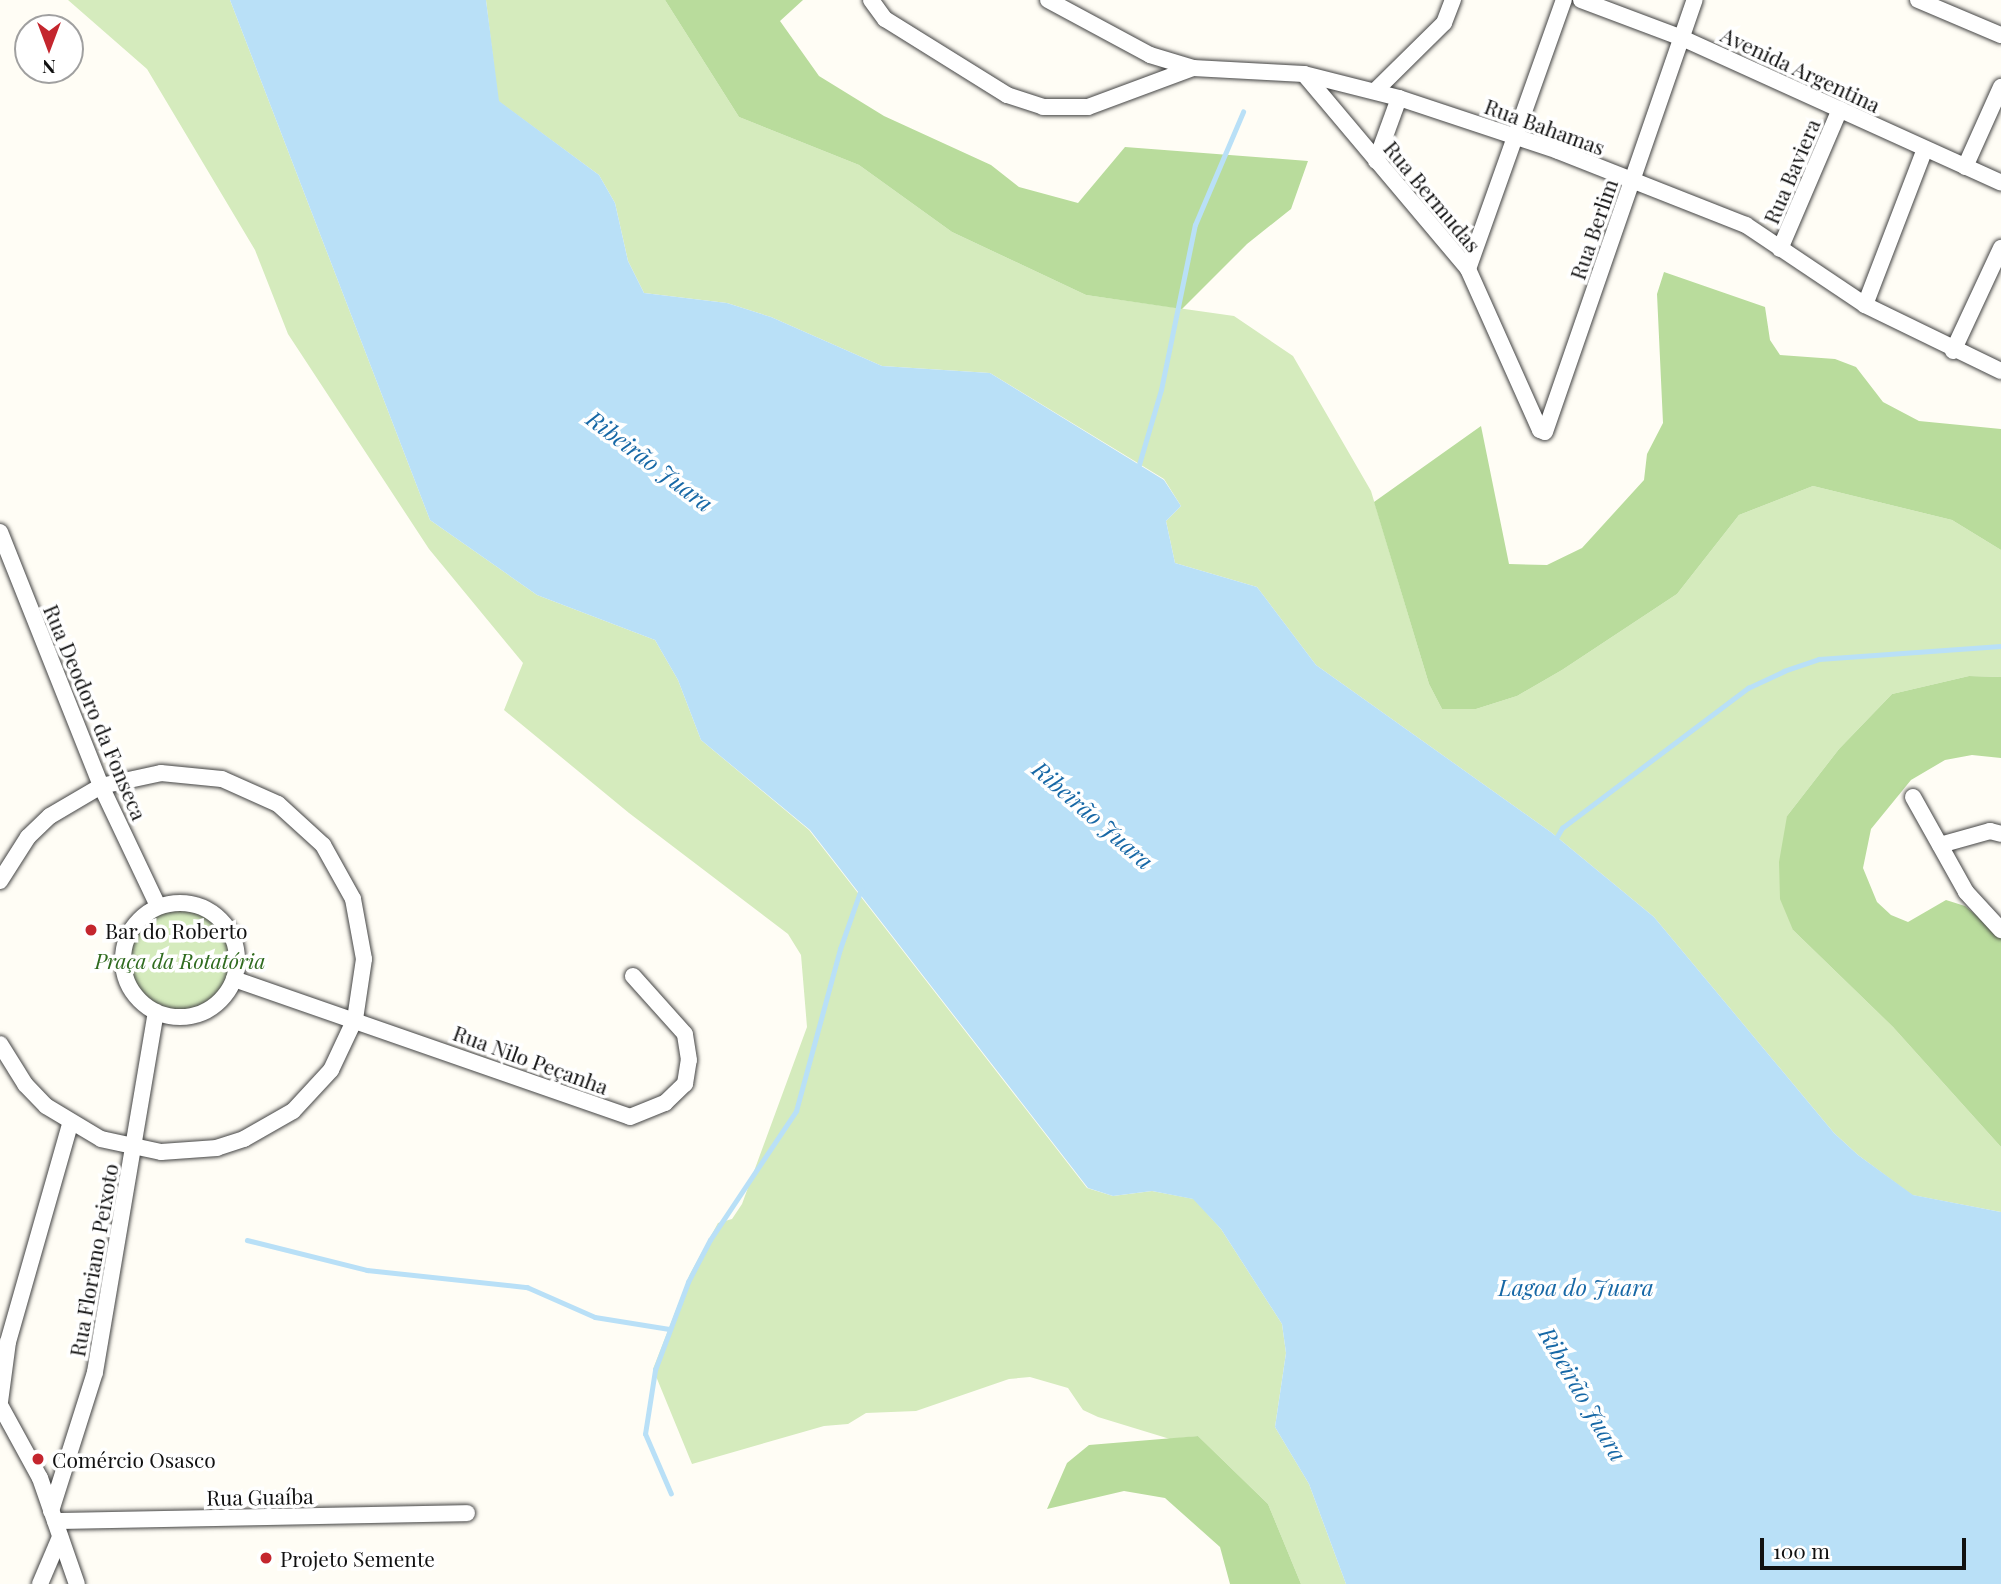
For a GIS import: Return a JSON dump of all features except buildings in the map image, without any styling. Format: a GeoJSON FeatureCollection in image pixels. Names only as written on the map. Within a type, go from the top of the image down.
{"type":"FeatureCollection","features":[{"type":"Feature","properties":{"kind":"street"},"geometry":{"type":"LineString","coordinates":[[871,0],[886,19],[1007,94],[1042,107],[1088,107],[1193,68]]}},
{"type":"Feature","properties":{"kind":"street","name":"Rua Bahamas"},"geometry":{"type":"LineString","coordinates":[[1048,0],[1150,55],[1193,68],[1304,74],[1399,97],[1515,137],[1746,225],[1865,305],[1953,351],[2001,371]]}},
{"type":"Feature","properties":{"kind":"street"},"geometry":{"type":"LineString","coordinates":[[1375,91],[1444,23],[1453,0]]}},
{"type":"Feature","properties":{"kind":"street"},"geometry":{"type":"LineString","coordinates":[[1468,269],[1563,0]]}},
{"type":"Feature","properties":{"kind":"street","name":"Avenida Argentina"},"geometry":{"type":"LineString","coordinates":[[1581,0],[1682,37],[2001,183]]}},
{"type":"Feature","properties":{"kind":"street","name":"Rua Berlim"},"geometry":{"type":"LineString","coordinates":[[1545,432],[1695,0]]}},
{"type":"Feature","properties":{"kind":"street"},"geometry":{"type":"LineString","coordinates":[[1918,0],[2001,35]]}},
{"type":"Feature","properties":{"kind":"street","name":"Rua Bermudas"},"geometry":{"type":"LineString","coordinates":[[1304,74],[1468,269],[1540,430],[1545,432]]}},
{"type":"Feature","properties":{"kind":"street"},"geometry":{"type":"LineString","coordinates":[[1965,167],[2001,87]]}},
{"type":"Feature","properties":{"kind":"street"},"geometry":{"type":"LineString","coordinates":[[1376,161],[1399,97]]}},
{"type":"Feature","properties":{"kind":"street","name":"Rua Baviera"},"geometry":{"type":"LineString","coordinates":[[1780,248],[1840,110]]}},
{"type":"Feature","properties":{"kind":"street"},"geometry":{"type":"LineString","coordinates":[[1865,305],[1925,149]]}},
{"type":"Feature","properties":{"kind":"street"},"geometry":{"type":"LineString","coordinates":[[1953,351],[2001,248]]}},
{"type":"Feature","properties":{"kind":"street","name":"Rua Deodoro da Fonseca"},"geometry":{"type":"LineString","coordinates":[[0,532],[101,786],[158,906]]}},
{"type":"Feature","properties":{"kind":"street"},"geometry":{"type":"LineString","coordinates":[[0,881],[28,837],[50,816],[101,786],[161,773],[212,777],[251,789],[302,822],[340,871],[356,908],[364,959],[355,1019],[325,1077],[293,1111],[269,1127],[244,1139],[199,1151],[133,1149],[71,1124],[25,1084],[0,1044]]}},
{"type":"Feature","properties":{"kind":"street"},"geometry":{"type":"LineString","coordinates":[[1913,797],[1966,892],[1998,922]]}},
{"type":"Feature","properties":{"kind":"street"},"geometry":{"type":"LineString","coordinates":[[1940,845],[1990,831],[2001,834]]}},
{"type":"Feature","properties":{"kind":"street"},"geometry":{"type":"LineString","coordinates":[[195,904],[226,925],[236,951],[234,979],[216,1004],[202,1013],[179,1017],[156,1012],[128,986],[122,949],[141,916],[158,906],[195,904]]}},
{"type":"Feature","properties":{"kind":"street","name":"Rua Nilo Peçanha"},"geometry":{"type":"LineString","coordinates":[[234,979],[630,1117],[665,1103],[685,1084],[689,1060],[685,1034],[633,976]]}},
{"type":"Feature","properties":{"kind":"street","name":"Rua Floriano Peixoto"},"geometry":{"type":"LineString","coordinates":[[40,1584],[95,1372],[156,1012]]}},
{"type":"Feature","properties":{"kind":"street"},"geometry":{"type":"LineString","coordinates":[[71,1124],[8,1342],[0,1404],[29,1457],[77,1584]]}},
{"type":"Feature","properties":{"kind":"street","name":"Rua Guaíba"},"geometry":{"type":"LineString","coordinates":[[56,1523],[467,1513]]}},
{"type":"Feature","properties":{"kind":"green space"},"geometry":{"type":"Polygon","coordinates":[[[68,0],[230,0],[430,520],[537,595],[655,640],[678,680],[701,740],[809,830],[1087,1188],[1113,1196],[1152,1191],[1194,1199],[1221,1229],[1282,1324],[1286,1353],[1275,1427],[1309,1484],[1346,1584],[1301,1584],[1268,1504],[1198,1436],[1170,1439],[1098,1417],[1083,1410],[1068,1388],[1030,1377],[1009,1379],[916,1411],[866,1413],[848,1424],[824,1426],[692,1464],[653,1369],[690,1274],[718,1223],[732,1219],[742,1204],[807,1027],[801,955],[788,934],[629,813],[504,710],[523,663],[429,549],[288,334],[255,250],[147,69],[68,0]]]}},
{"type":"Feature","properties":{"kind":"green space"},"geometry":{"type":"Polygon","coordinates":[[[486,0],[665,0],[739,117],[859,165],[952,232],[1086,295],[1234,316],[1293,356],[1371,491],[1429,684],[1442,709],[1476,709],[1517,696],[1562,670],[1677,594],[1739,515],[1813,486],[1952,520],[2001,550],[2001,677],[1969,676],[1892,694],[1839,749],[1787,816],[1793,930],[1893,1027],[2001,1147],[2001,1212],[1912,1195],[1858,1155],[1834,1133],[1654,917],[1552,833],[1316,665],[1257,587],[1175,563],[1166,521],[1181,506],[1164,479],[990,373],[882,366],[771,317],[727,303],[644,293],[628,261],[615,203],[599,175],[498,101],[486,0]]]}},
{"type":"Feature","properties":{"kind":"green space"},"geometry":{"type":"Polygon","coordinates":[[[665,0],[803,0],[780,21],[819,76],[884,116],[991,165],[1019,187],[1078,203],[1125,147],[1308,161],[1291,209],[1247,244],[1182,309],[1086,295],[952,232],[859,165],[739,117],[665,0]]]}},
{"type":"Feature","properties":{"kind":"green space"},"geometry":{"type":"Polygon","coordinates":[[[1664,272],[1765,307],[1770,340],[1780,355],[1835,359],[1856,367],[1883,402],[1919,421],[2001,429],[2001,550],[1952,520],[1813,486],[1739,515],[1677,594],[1562,670],[1517,696],[1476,709],[1442,709],[1429,684],[1374,502],[1481,426],[1509,564],[1547,565],[1582,548],[1644,480],[1647,454],[1663,423],[1657,294],[1664,272]]]}},
{"type":"Feature","properties":{"kind":"green space"},"geometry":{"type":"Polygon","coordinates":[[[1969,676],[2001,677],[2001,758],[1972,755],[1945,760],[1911,780],[1871,829],[1863,868],[1877,902],[1891,915],[1908,922],[1946,900],[1965,906],[2001,936],[2001,1147],[1893,1027],[1793,930],[1780,899],[1779,862],[1787,816],[1839,749],[1892,694],[1969,676]]]}},
{"type":"Feature","properties":{"kind":"green space","name":"Praça da Rotatória"},"geometry":{"type":"Polygon","coordinates":[[[180,908],[200,912],[216,923],[227,939],[231,959],[227,979],[216,995],[200,1006],[180,1010],[160,1006],[144,995],[133,979],[129,959],[133,939],[144,923],[160,912],[180,908]]]}},
{"type":"Feature","properties":{"kind":"green space"},"geometry":{"type":"Polygon","coordinates":[[[1198,1436],[1268,1504],[1301,1584],[1230,1584],[1220,1547],[1165,1498],[1124,1491],[1047,1509],[1067,1463],[1089,1445],[1198,1436]]]}},
{"type":"Feature","properties":{"kind":"water","name":"Lagoa do Juara"},"geometry":{"type":"Polygon","coordinates":[[[230,0],[486,0],[499,101],[599,175],[615,203],[628,261],[644,293],[727,303],[771,317],[882,366],[990,373],[1164,480],[1181,506],[1166,521],[1175,563],[1257,587],[1316,665],[1552,833],[1654,917],[1834,1133],[1858,1155],[1913,1195],[2001,1212],[2001,1584],[1346,1584],[1309,1484],[1275,1427],[1286,1353],[1282,1324],[1221,1229],[1193,1199],[1152,1191],[1113,1196],[1088,1188],[810,830],[701,740],[678,680],[655,640],[537,595],[430,520],[230,0]]]}},
{"type":"Feature","properties":{"kind":"waterway"},"geometry":{"type":"LineString","coordinates":[[1138,468],[1161,390],[1195,225],[1243,112]]}},
{"type":"Feature","properties":{"kind":"waterway"},"geometry":{"type":"LineString","coordinates":[[1554,842],[1562,828],[1748,688],[1784,671],[1819,659],[2001,646]]}},
{"type":"Feature","properties":{"kind":"waterway"},"geometry":{"type":"LineString","coordinates":[[671,1494],[645,1434],[655,1370],[688,1282],[710,1240],[796,1111],[840,949],[861,889]]}},
{"type":"Feature","properties":{"kind":"waterway"},"geometry":{"type":"LineString","coordinates":[[247,1240],[367,1270],[527,1287],[595,1317],[669,1329]]}},
{"type":"Feature","properties":{"kind":"place","name":"Bar do Roberto"},"geometry":{"type":"Point","coordinates":[91,930]}},
{"type":"Feature","properties":{"kind":"place","name":"Comércio Osasco"},"geometry":{"type":"Point","coordinates":[38,1459]}},
{"type":"Feature","properties":{"kind":"place","name":"Projeto Semente"},"geometry":{"type":"Point","coordinates":[266,1558]}},
{"type":"Feature","properties":{"kind":"water label","name":"Ribeirão Juara"},"geometry":{"type":"Point","coordinates":[650,461]}},
{"type":"Feature","properties":{"kind":"water label","name":"Ribeirão Juara"},"geometry":{"type":"Point","coordinates":[1093,815]}},
{"type":"Feature","properties":{"kind":"water label","name":"Ribeirão Juara"},"geometry":{"type":"Point","coordinates":[1583,1394]}}]}
